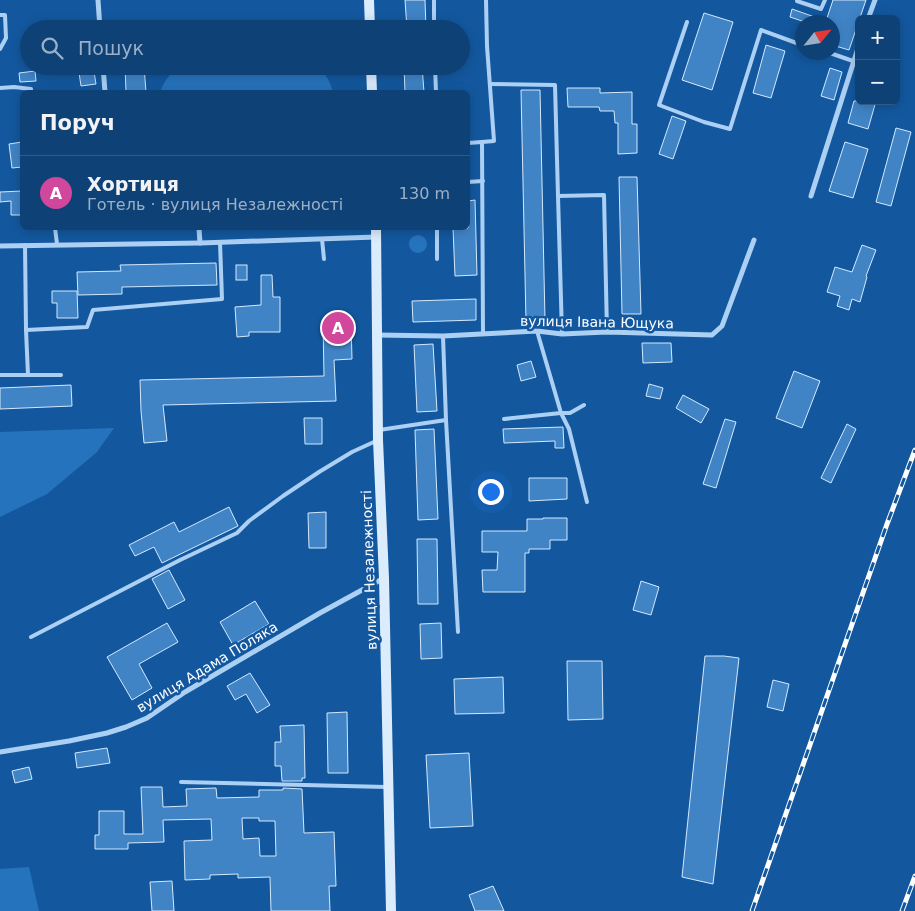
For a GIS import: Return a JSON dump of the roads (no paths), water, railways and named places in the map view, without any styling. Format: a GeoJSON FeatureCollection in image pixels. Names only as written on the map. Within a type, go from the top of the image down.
{"type":"FeatureCollection","features":[{"type":"Feature","properties":{"kind":"main road"},"geometry":{"type":"LineString","coordinates":[[369,0],[370,20]]}},
{"type":"Feature","properties":{"kind":"main road"},"geometry":{"type":"LineString","coordinates":[[371,75],[372,90]]}},
{"type":"Feature","properties":{"kind":"main road","name":"вулиця Незалежності"},"geometry":{"type":"LineString","coordinates":[[377,232],[378,435],[384,578],[391,911]]}},
{"type":"Feature","properties":{"kind":"street"},"geometry":{"type":"LineString","coordinates":[[98,0],[99,20]]}},
{"type":"Feature","properties":{"kind":"street"},"geometry":{"type":"LineString","coordinates":[[869,15],[875,0]]}},
{"type":"Feature","properties":{"kind":"street"},"geometry":{"type":"LineString","coordinates":[[811,196],[855,55]]}},
{"type":"Feature","properties":{"kind":"street"},"geometry":{"type":"LineString","coordinates":[[104,75],[105,90]]}},
{"type":"Feature","properties":{"kind":"street"},"geometry":{"type":"LineString","coordinates":[[199,230],[200,242]]}},
{"type":"Feature","properties":{"kind":"street"},"geometry":{"type":"LineString","coordinates":[[0,246],[322,239],[377,232]]}},
{"type":"Feature","properties":{"kind":"street","name":"вулиця Івана Ющука"},"geometry":{"type":"LineString","coordinates":[[377,336],[443,336],[537,331],[562,334],[608,332],[712,335],[722,326],[754,240]]}},
{"type":"Feature","properties":{"kind":"street","name":"вулиця Адама Поляка"},"geometry":{"type":"LineString","coordinates":[[0,752],[108,733],[147,718],[185,692],[384,578]]}},
{"type":"Feature","properties":{"kind":"lane"},"geometry":{"type":"LineString","coordinates":[[434,0],[434,20]]}},
{"type":"Feature","properties":{"kind":"lane"},"geometry":{"type":"LineString","coordinates":[[470,142],[494,141],[487,46],[486,0]]}},
{"type":"Feature","properties":{"kind":"lane"},"geometry":{"type":"LineString","coordinates":[[797,0],[821,9],[825,0]]}},
{"type":"Feature","properties":{"kind":"lane"},"geometry":{"type":"LineString","coordinates":[[0,15],[5,15],[6,38],[0,49]]}},
{"type":"Feature","properties":{"kind":"lane"},"geometry":{"type":"LineString","coordinates":[[686,22],[659,105],[704,122],[730,129],[761,30],[795,42]]}},
{"type":"Feature","properties":{"kind":"lane"},"geometry":{"type":"LineString","coordinates":[[840,56],[853,60]]}},
{"type":"Feature","properties":{"kind":"lane"},"geometry":{"type":"LineString","coordinates":[[435,75],[436,90]]}},
{"type":"Feature","properties":{"kind":"lane"},"geometry":{"type":"LineString","coordinates":[[490,84],[555,85],[562,334]]}},
{"type":"Feature","properties":{"kind":"lane"},"geometry":{"type":"LineString","coordinates":[[0,88],[14,87],[31,90]]}},
{"type":"Feature","properties":{"kind":"lane"},"geometry":{"type":"LineString","coordinates":[[482,142],[483,334]]}},
{"type":"Feature","properties":{"kind":"lane"},"geometry":{"type":"LineString","coordinates":[[470,182],[483,181]]}},
{"type":"Feature","properties":{"kind":"lane"},"geometry":{"type":"LineString","coordinates":[[558,196],[604,195],[608,332]]}},
{"type":"Feature","properties":{"kind":"lane"},"geometry":{"type":"LineString","coordinates":[[55,230],[58,244]]}},
{"type":"Feature","properties":{"kind":"lane"},"geometry":{"type":"LineString","coordinates":[[437,230],[437,259]]}},
{"type":"Feature","properties":{"kind":"lane"},"geometry":{"type":"LineString","coordinates":[[322,239],[324,259]]}},
{"type":"Feature","properties":{"kind":"lane"},"geometry":{"type":"LineString","coordinates":[[26,330],[87,327],[93,310],[222,299],[220,242]]}},
{"type":"Feature","properties":{"kind":"lane"},"geometry":{"type":"LineString","coordinates":[[25,245],[28,375]]}},
{"type":"Feature","properties":{"kind":"lane"},"geometry":{"type":"LineString","coordinates":[[537,331],[562,413],[569,429],[587,502]]}},
{"type":"Feature","properties":{"kind":"lane"},"geometry":{"type":"LineString","coordinates":[[443,336],[458,632]]}},
{"type":"Feature","properties":{"kind":"lane"},"geometry":{"type":"LineString","coordinates":[[0,375],[61,375]]}},
{"type":"Feature","properties":{"kind":"lane"},"geometry":{"type":"LineString","coordinates":[[504,419],[570,413],[584,405]]}},
{"type":"Feature","properties":{"kind":"lane"},"geometry":{"type":"LineString","coordinates":[[31,636],[237,533],[249,521],[282,496],[378,435],[446,420]]}},
{"type":"Feature","properties":{"kind":"lane"},"geometry":{"type":"LineString","coordinates":[[181,782],[389,787]]}},
{"type":"Feature","properties":{"kind":"railway"},"geometry":{"type":"LineString","coordinates":[[752,911],[887,524],[915,450]]}},
{"type":"Feature","properties":{"kind":"railway"},"geometry":{"type":"LineString","coordinates":[[902,911],[915,876]]}},
{"type":"Feature","properties":{"kind":"place","name":"Хортиця"},"geometry":{"type":"Point","coordinates":[338,328]}}]}
